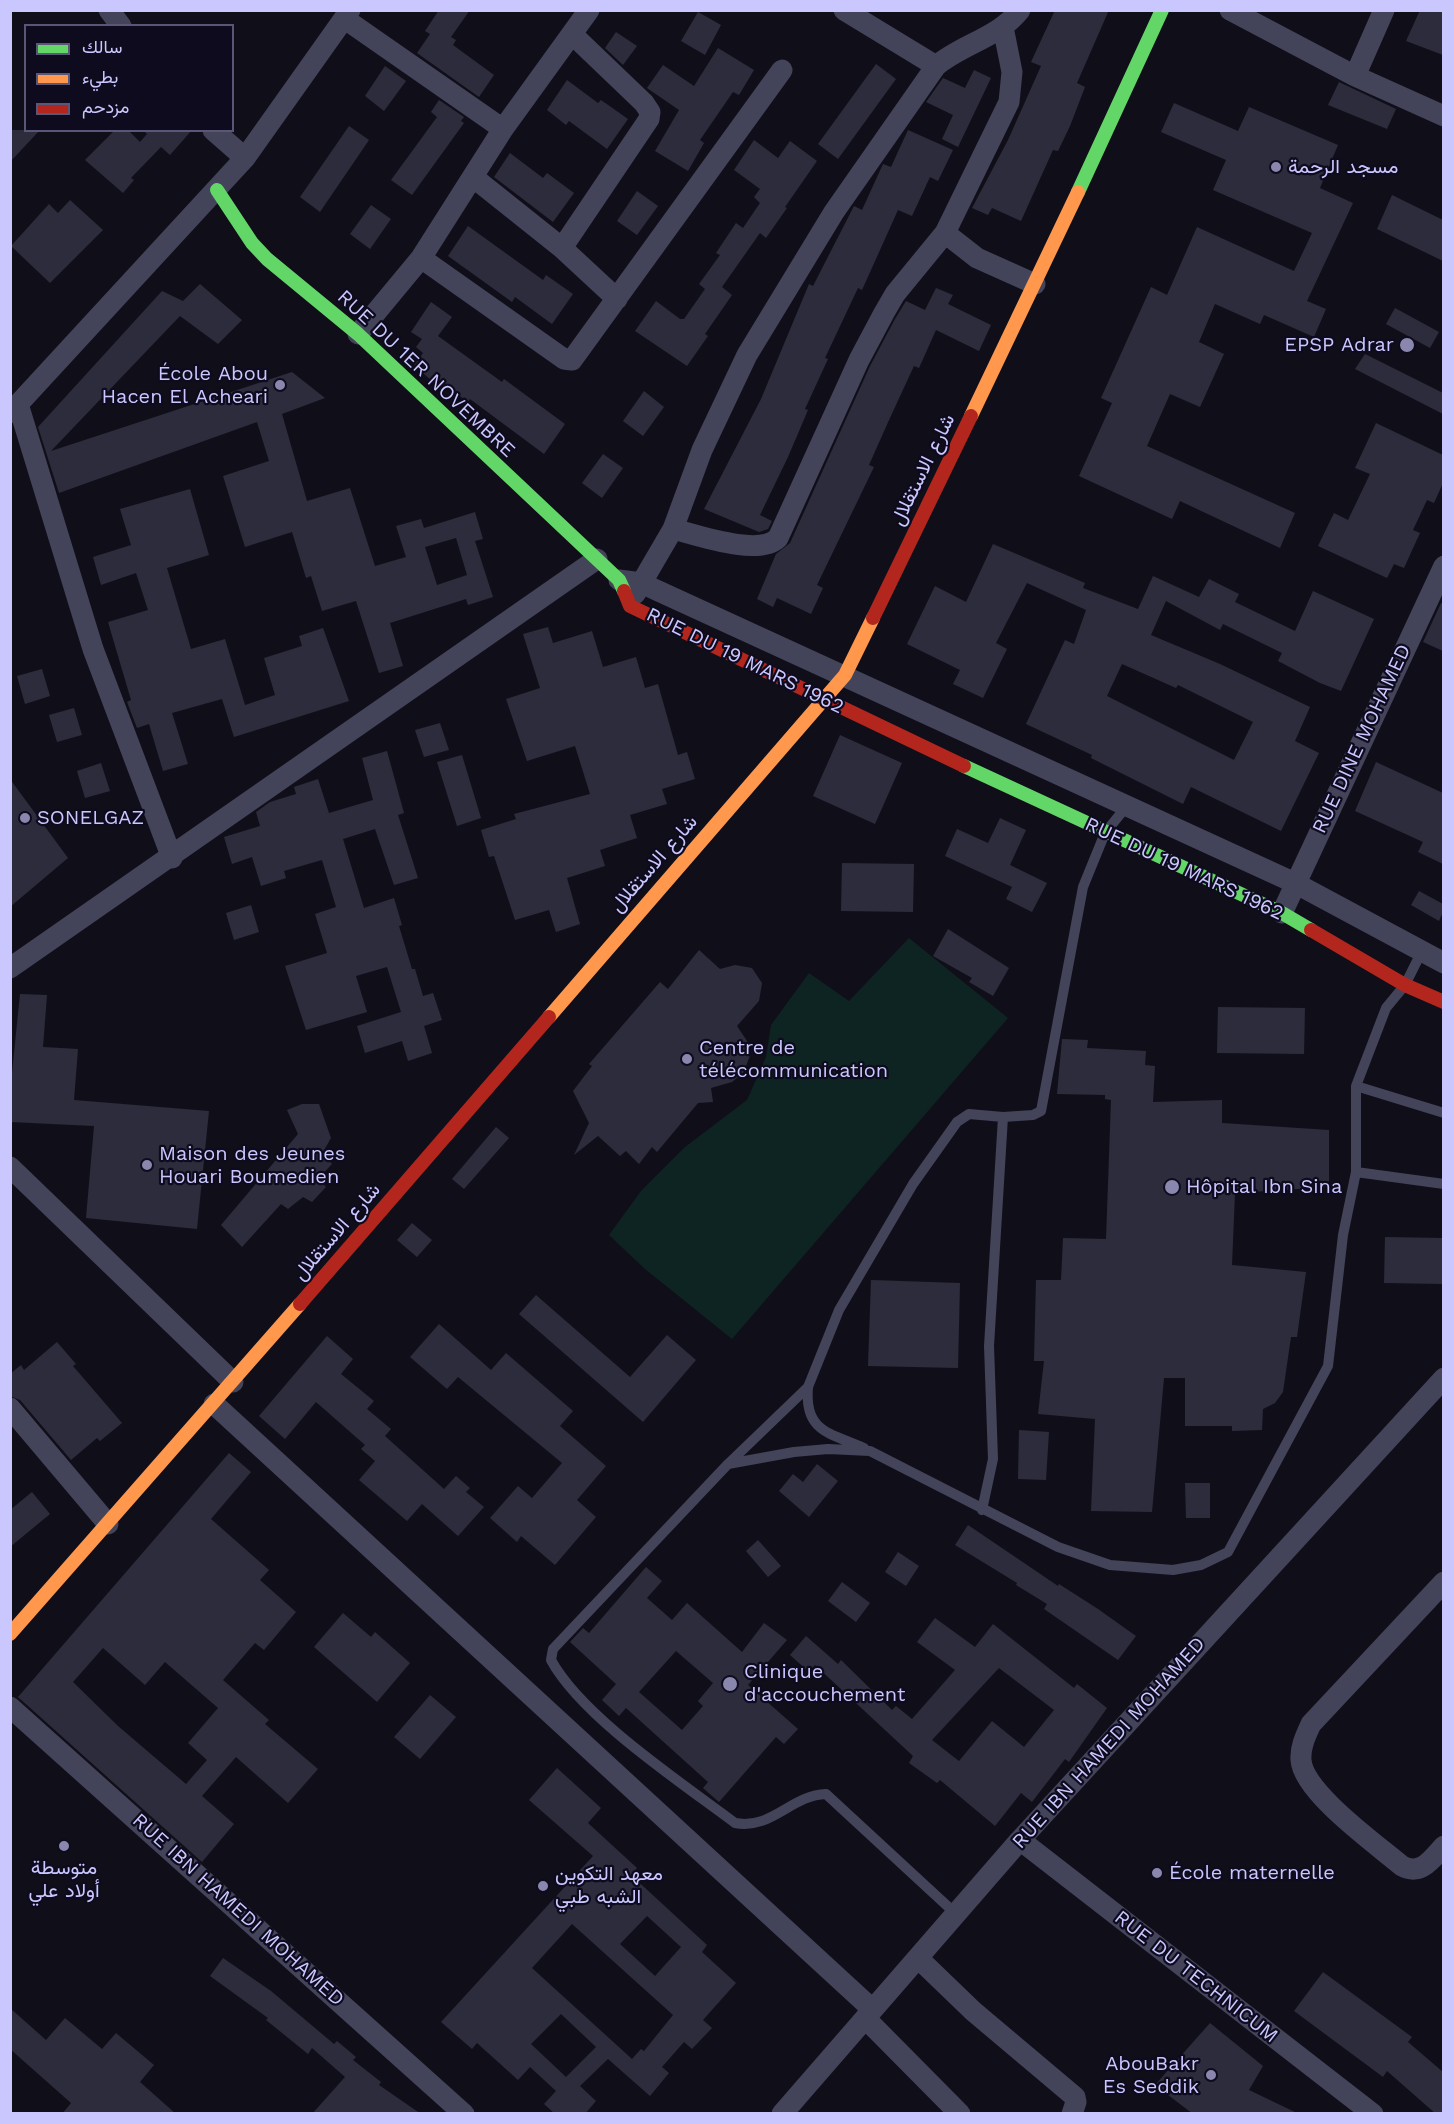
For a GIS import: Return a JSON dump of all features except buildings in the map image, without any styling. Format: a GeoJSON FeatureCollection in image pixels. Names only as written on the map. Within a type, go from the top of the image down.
{"type":"FeatureCollection","features":[{"type":"Feature","properties":{"kind":"street"},"geometry":{"type":"LineString","coordinates":[[109,10],[120,24]]}},
{"type":"Feature","properties":{"kind":"street"},"geometry":{"type":"LineString","coordinates":[[358,334],[421,258],[503,129],[589,10]]}},
{"type":"Feature","properties":{"kind":"street"},"geometry":{"type":"LineString","coordinates":[[844,10],[936,66]]}},
{"type":"Feature","properties":{"kind":"street"},"geometry":{"type":"LineString","coordinates":[[630,606],[673,529],[702,450],[747,355],[834,212],[936,66],[950,54],[1003,27],[1020,10]]}},
{"type":"Feature","properties":{"kind":"street","name":"شارع الاستقلال"},"geometry":{"type":"LineString","coordinates":[[10,1634],[214,1404],[844,675],[1035,284],[1162,10]]}},
{"type":"Feature","properties":{"kind":"street"},"geometry":{"type":"LineString","coordinates":[[1230,10],[1355,76],[1443,116]]}},
{"type":"Feature","properties":{"kind":"street"},"geometry":{"type":"LineString","coordinates":[[1355,76],[1384,10]]}},
{"type":"Feature","properties":{"kind":"street"},"geometry":{"type":"LineString","coordinates":[[172,858],[93,649],[14,409],[245,158],[348,15],[503,129]]}},
{"type":"Feature","properties":{"kind":"street"},"geometry":{"type":"LineString","coordinates":[[673,529],[731,543],[765,545],[778,538],[859,360],[884,313],[896,294],[945,233],[1010,102],[1012,72],[1003,27]]}},
{"type":"Feature","properties":{"kind":"street"},"geometry":{"type":"LineString","coordinates":[[562,248],[650,119],[651,112],[573,35]]}},
{"type":"Feature","properties":{"kind":"street"},"geometry":{"type":"LineString","coordinates":[[421,258],[569,360],[576,358],[782,70]]}},
{"type":"Feature","properties":{"kind":"street"},"geometry":{"type":"LineString","coordinates":[[215,132],[245,158]]}},
{"type":"Feature","properties":{"kind":"street"},"geometry":{"type":"LineString","coordinates":[[473,177],[562,248],[617,299]]}},
{"type":"Feature","properties":{"kind":"street","name":"RUE DU 1ER NOVEMBRE"},"geometry":{"type":"LineString","coordinates":[[217,190],[252,243],[267,259],[358,334],[619,580]]}},
{"type":"Feature","properties":{"kind":"street"},"geometry":{"type":"LineString","coordinates":[[945,233],[976,258],[1035,284]]}},
{"type":"Feature","properties":{"kind":"street"},"geometry":{"type":"LineString","coordinates":[[10,968],[172,858],[597,559]]}},
{"type":"Feature","properties":{"kind":"street","name":"RUE DINE MOHAMED"},"geometry":{"type":"LineString","coordinates":[[1282,913],[1443,566]]}},
{"type":"Feature","properties":{"kind":"street","name":"RUE DU 19 MARS 1962"},"geometry":{"type":"LineString","coordinates":[[619,580],[641,583],[1295,883],[1443,963]]}},
{"type":"Feature","properties":{"kind":"street","name":"RUE DU 19 MARS 1962"},"geometry":{"type":"LineString","coordinates":[[619,580],[630,606],[1106,833],[1282,913],[1405,985],[1443,1002]]}},
{"type":"Feature","properties":{"kind":"street"},"geometry":{"type":"LineString","coordinates":[[10,1167],[233,1382]]}},
{"type":"Feature","properties":{"kind":"street","name":"RUE IBN HAMEDI MOHAMED"},"geometry":{"type":"LineString","coordinates":[[782,2114],[1020,1840],[1443,1378]]}},
{"type":"Feature","properties":{"kind":"street"},"geometry":{"type":"LineString","coordinates":[[214,1404],[868,2014],[960,2114]]}},
{"type":"Feature","properties":{"kind":"street"},"geometry":{"type":"LineString","coordinates":[[10,1408],[108,1524]]}},
{"type":"Feature","properties":{"kind":"street"},"geometry":{"type":"LineString","coordinates":[[1443,1582],[1311,1724],[1301,1750],[1301,1762],[1304,1773],[1317,1793],[1401,1866],[1412,1870],[1421,1868],[1443,1846]]}},
{"type":"Feature","properties":{"kind":"street","name":"RUE IBN HAMEDI MOHAMED"},"geometry":{"type":"LineString","coordinates":[[10,1707],[464,2114]]}},
{"type":"Feature","properties":{"kind":"street","name":"RUE DU TECHNICUM"},"geometry":{"type":"LineString","coordinates":[[1020,1840],[1373,2114]]}},
{"type":"Feature","properties":{"kind":"street"},"geometry":{"type":"LineString","coordinates":[[918,1958],[973,2012],[1075,2097],[1072,2114]]}},
{"type":"Feature","properties":{"kind":"lane"},"geometry":{"type":"LineString","coordinates":[[1126,807],[1106,833],[1083,887],[1041,1111],[1004,1117],[969,1114],[957,1122],[913,1184],[839,1311],[808,1387],[806,1406],[810,1419],[817,1427],[870,1451],[982,1510],[1058,1547],[1110,1565],[1173,1570],[1201,1565],[1228,1552],[1328,1366],[1343,1235],[1356,1172],[1356,1086],[1386,1008],[1405,985],[1421,953]]}},
{"type":"Feature","properties":{"kind":"lane"},"geometry":{"type":"LineString","coordinates":[[1356,1086],[1443,1113]]}},
{"type":"Feature","properties":{"kind":"lane"},"geometry":{"type":"LineString","coordinates":[[982,1510],[993,1459],[988,1346],[1004,1117]]}},
{"type":"Feature","properties":{"kind":"lane"},"geometry":{"type":"LineString","coordinates":[[1356,1172],[1443,1184]]}},
{"type":"Feature","properties":{"kind":"lane"},"geometry":{"type":"LineString","coordinates":[[808,1387],[728,1464],[553,1649],[551,1660],[559,1674],[606,1723],[735,1823],[758,1825],[798,1802],[816,1794],[826,1794],[956,1914]]}},
{"type":"Feature","properties":{"kind":"lane"},"geometry":{"type":"LineString","coordinates":[[728,1464],[828,1449],[870,1451]]}},
{"type":"Feature","properties":{"kind":"green space"},"geometry":{"type":"Polygon","coordinates":[[[909,938],[1008,1018],[732,1339],[645,1269],[609,1235],[641,1191],[685,1147],[747,1100],[766,1057],[771,1025],[809,973],[849,1001],[909,938]]]}},
{"type":"Feature","properties":{"kind":"traffic: fast"},"geometry":{"type":"LineString","coordinates":[[1078,192],[1162,10]]}},
{"type":"Feature","properties":{"kind":"traffic: fast"},"geometry":{"type":"LineString","coordinates":[[217,190],[252,243],[267,259],[358,334],[619,580],[624,591]]}},
{"type":"Feature","properties":{"kind":"traffic: fast"},"geometry":{"type":"LineString","coordinates":[[964,766],[1282,913],[1311,930]]}},
{"type":"Feature","properties":{"kind":"traffic: slow"},"geometry":{"type":"LineString","coordinates":[[971,416],[1078,192]]}},
{"type":"Feature","properties":{"kind":"traffic: slow"},"geometry":{"type":"LineString","coordinates":[[549,1017],[845,675],[873,618]]}},
{"type":"Feature","properties":{"kind":"traffic: slow"},"geometry":{"type":"LineString","coordinates":[[10,1634],[300,1304]]}},
{"type":"Feature","properties":{"kind":"traffic: jam"},"geometry":{"type":"LineString","coordinates":[[873,618],[971,416]]}},
{"type":"Feature","properties":{"kind":"traffic: jam"},"geometry":{"type":"LineString","coordinates":[[624,591],[630,606],[964,766]]}},
{"type":"Feature","properties":{"kind":"traffic: jam"},"geometry":{"type":"LineString","coordinates":[[1311,930],[1405,985],[1444,1002]]}},
{"type":"Feature","properties":{"kind":"traffic: jam"},"geometry":{"type":"LineString","coordinates":[[300,1304],[549,1017]]}},
{"type":"Feature","properties":{"kind":"place","name":"مسجد الرحمة"},"geometry":{"type":"Point","coordinates":[1276,167]}},
{"type":"Feature","properties":{"kind":"place","name":"EPSP Adrar"},"geometry":{"type":"Point","coordinates":[1407,345]}},
{"type":"Feature","properties":{"kind":"place","name":"École Abou Hacen El Acheari"},"geometry":{"type":"Point","coordinates":[280,385]}},
{"type":"Feature","properties":{"kind":"place","name":"SONELGAZ"},"geometry":{"type":"Point","coordinates":[25,818]}},
{"type":"Feature","properties":{"kind":"place","name":"Centre de télécommunication"},"geometry":{"type":"Point","coordinates":[687,1059]}},
{"type":"Feature","properties":{"kind":"place","name":"Maison des Jeunes Houari Boumedien"},"geometry":{"type":"Point","coordinates":[147,1165]}},
{"type":"Feature","properties":{"kind":"place","name":"Hôpital Ibn Sina"},"geometry":{"type":"Point","coordinates":[1172,1187]}},
{"type":"Feature","properties":{"kind":"place","name":"Clinique d'accouchement"},"geometry":{"type":"Point","coordinates":[730,1684]}},
{"type":"Feature","properties":{"kind":"place","name":"متوسطة أولاد علي"},"geometry":{"type":"Point","coordinates":[64,1846]}},
{"type":"Feature","properties":{"kind":"place","name":"École maternelle"},"geometry":{"type":"Point","coordinates":[1157,1873]}},
{"type":"Feature","properties":{"kind":"place","name":"معهد التكوين الشبه طبي"},"geometry":{"type":"Point","coordinates":[543,1886]}},
{"type":"Feature","properties":{"kind":"place","name":"AbouBakr Es Seddik"},"geometry":{"type":"Point","coordinates":[1211,2075]}}]}
